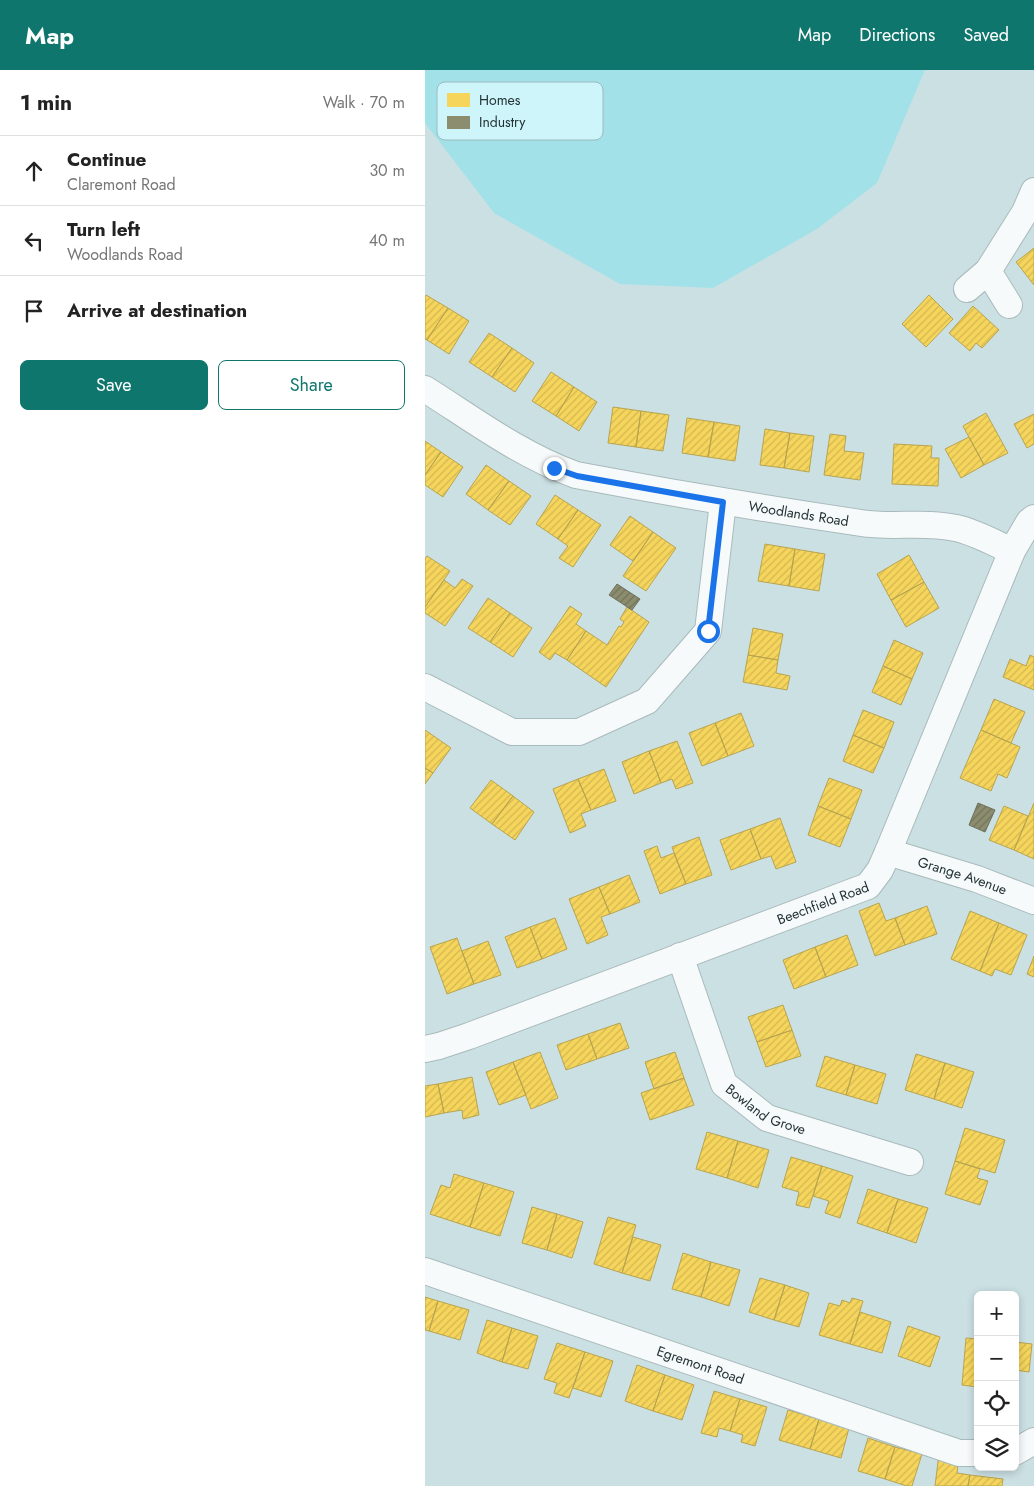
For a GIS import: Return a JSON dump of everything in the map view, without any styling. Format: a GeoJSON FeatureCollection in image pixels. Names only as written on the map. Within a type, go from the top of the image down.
{"type":"FeatureCollection","features":[{"type":"Feature","properties":{"kind":"street"},"geometry":{"type":"LineString","coordinates":[[967,288],[988,271],[1025,212],[1034,191]]}},
{"type":"Feature","properties":{"kind":"street"},"geometry":{"type":"LineString","coordinates":[[988,271],[1009,305]]}},
{"type":"Feature","properties":{"kind":"street","name":"Woodlands Road"},"geometry":{"type":"LineString","coordinates":[[425,389],[530,455],[554,468],[577,476],[723,502],[868,524],[956,528],[971,532],[1012,551]]}},
{"type":"Feature","properties":{"kind":"street"},"geometry":{"type":"LineString","coordinates":[[425,688],[512,732],[579,732],[647,700],[708,631],[723,502]]}},
{"type":"Feature","properties":{"kind":"street","name":"Beechfield Road"},"geometry":{"type":"LineString","coordinates":[[425,1049],[469,1036],[868,886],[888,852],[1012,551],[1029,522],[1034,518]]}},
{"type":"Feature","properties":{"kind":"street","name":"Grange Avenue"},"geometry":{"type":"LineString","coordinates":[[888,852],[977,879],[1034,902]]}},
{"type":"Feature","properties":{"kind":"street","name":"Bowland Grove"},"geometry":{"type":"LineString","coordinates":[[680,956],[724,1084],[767,1118],[910,1162]]}},
{"type":"Feature","properties":{"kind":"street","name":"Egremont Road"},"geometry":{"type":"LineString","coordinates":[[425,1271],[959,1453],[974,1453]]}},
{"type":"Feature","properties":{"kind":"street"},"geometry":{"type":"LineString","coordinates":[[1019,1450],[1034,1441]]}},
{"type":"Feature","properties":{"kind":"shaded area"},"geometry":{"type":"Polygon","coordinates":[[[425,70],[925,70],[877,183],[817,229],[713,288],[620,284],[494,213],[438,140],[603,140],[603,82],[437,82],[437,139],[425,123],[425,70]]]}},
{"type":"Feature","properties":{"kind":"building: Homes"},"geometry":{"type":"Polygon","coordinates":[[[1034,248],[1034,285],[1016,262],[1034,248]]]}},
{"type":"Feature","properties":{"kind":"building: Homes"},"geometry":{"type":"Polygon","coordinates":[[[426,295],[448,308],[427,340],[425,339],[426,295]]]}},
{"type":"Feature","properties":{"kind":"building: Homes"},"geometry":{"type":"Polygon","coordinates":[[[929,295],[953,319],[926,347],[902,324],[929,295]]]}},
{"type":"Feature","properties":{"kind":"building: Homes"},"geometry":{"type":"Polygon","coordinates":[[[973,306],[999,330],[982,348],[976,343],[970,351],[949,333],[973,306]]]}},
{"type":"Feature","properties":{"kind":"building: Homes"},"geometry":{"type":"Polygon","coordinates":[[[448,308],[469,321],[449,354],[427,340],[448,308]]]}},
{"type":"Feature","properties":{"kind":"building: Homes"},"geometry":{"type":"Polygon","coordinates":[[[489,333],[512,348],[492,377],[469,362],[489,333]]]}},
{"type":"Feature","properties":{"kind":"building: Homes"},"geometry":{"type":"Polygon","coordinates":[[[512,348],[534,363],[515,392],[492,377],[512,348]]]}},
{"type":"Feature","properties":{"kind":"building: Homes"},"geometry":{"type":"Polygon","coordinates":[[[551,372],[574,387],[556,416],[532,401],[551,372]]]}},
{"type":"Feature","properties":{"kind":"building: Homes"},"geometry":{"type":"Polygon","coordinates":[[[574,387],[597,402],[579,431],[556,416],[574,387]]]}},
{"type":"Feature","properties":{"kind":"building: Homes"},"geometry":{"type":"Polygon","coordinates":[[[613,407],[641,411],[636,447],[608,443],[613,407]]]}},
{"type":"Feature","properties":{"kind":"building: Homes"},"geometry":{"type":"Polygon","coordinates":[[[641,411],[669,415],[663,451],[636,447],[641,411]]]}},
{"type":"Feature","properties":{"kind":"building: Homes"},"geometry":{"type":"Polygon","coordinates":[[[986,413],[1008,453],[984,465],[963,426],[986,413]]]}},
{"type":"Feature","properties":{"kind":"building: Homes"},"geometry":{"type":"Polygon","coordinates":[[[1034,414],[1034,444],[1027,448],[1014,424],[1034,414]]]}},
{"type":"Feature","properties":{"kind":"building: Homes"},"geometry":{"type":"Polygon","coordinates":[[[687,418],[714,422],[708,457],[682,453],[687,418]]]}},
{"type":"Feature","properties":{"kind":"building: Homes"},"geometry":{"type":"Polygon","coordinates":[[[714,422],[740,426],[735,461],[708,457],[714,422]]]}},
{"type":"Feature","properties":{"kind":"building: Homes"},"geometry":{"type":"Polygon","coordinates":[[[765,429],[790,433],[784,468],[760,465],[765,429]]]}},
{"type":"Feature","properties":{"kind":"building: Homes"},"geometry":{"type":"Polygon","coordinates":[[[790,433],[814,436],[809,472],[784,468],[790,433]]]}},
{"type":"Feature","properties":{"kind":"building: Homes"},"geometry":{"type":"Polygon","coordinates":[[[830,434],[846,436],[844,451],[864,453],[860,480],[824,475],[830,434]]]}},
{"type":"Feature","properties":{"kind":"building: Homes"},"geometry":{"type":"Polygon","coordinates":[[[969,437],[984,465],[961,478],[945,449],[969,437]]]}},
{"type":"Feature","properties":{"kind":"building: Homes"},"geometry":{"type":"Polygon","coordinates":[[[425,441],[441,452],[425,475],[425,441]]]}},
{"type":"Feature","properties":{"kind":"building: Homes"},"geometry":{"type":"Polygon","coordinates":[[[894,444],[932,446],[931,458],[939,458],[938,486],[892,484],[894,444]]]}},
{"type":"Feature","properties":{"kind":"building: Homes"},"geometry":{"type":"Polygon","coordinates":[[[441,452],[463,467],[443,497],[425,485],[425,475],[441,452]]]}},
{"type":"Feature","properties":{"kind":"building: Homes"},"geometry":{"type":"Polygon","coordinates":[[[486,465],[509,481],[488,510],[466,494],[486,465]]]}},
{"type":"Feature","properties":{"kind":"building: Homes"},"geometry":{"type":"Polygon","coordinates":[[[509,481],[531,496],[510,525],[488,510],[509,481]]]}},
{"type":"Feature","properties":{"kind":"building: Homes"},"geometry":{"type":"Polygon","coordinates":[[[555,495],[578,510],[558,539],[536,524],[555,495]]]}},
{"type":"Feature","properties":{"kind":"building: Homes"},"geometry":{"type":"Polygon","coordinates":[[[578,510],[601,525],[573,567],[559,558],[568,546],[558,539],[578,510]]]}},
{"type":"Feature","properties":{"kind":"building: Homes"},"geometry":{"type":"Polygon","coordinates":[[[630,516],[653,532],[633,561],[610,545],[630,516]]]}},
{"type":"Feature","properties":{"kind":"building: Homes"},"geometry":{"type":"Polygon","coordinates":[[[653,532],[676,548],[646,591],[623,576],[653,532]]]}},
{"type":"Feature","properties":{"kind":"building: Homes"},"geometry":{"type":"Polygon","coordinates":[[[765,544],[795,549],[789,586],[758,581],[765,544]]]}},
{"type":"Feature","properties":{"kind":"building: Homes"},"geometry":{"type":"Polygon","coordinates":[[[795,549],[825,554],[819,591],[789,586],[795,549]]]}},
{"type":"Feature","properties":{"kind":"building: Homes"},"geometry":{"type":"Polygon","coordinates":[[[909,555],[924,582],[891,600],[877,574],[909,555]]]}},
{"type":"Feature","properties":{"kind":"building: Homes"},"geometry":{"type":"Polygon","coordinates":[[[427,556],[450,571],[425,607],[425,559],[427,556]]]}},
{"type":"Feature","properties":{"kind":"building: Homes"},"geometry":{"type":"Polygon","coordinates":[[[462,579],[473,586],[445,626],[425,613],[425,607],[444,580],[455,588],[462,579]]]}},
{"type":"Feature","properties":{"kind":"building: Homes"},"geometry":{"type":"Polygon","coordinates":[[[924,582],[939,608],[906,627],[891,600],[924,582]]]}},
{"type":"Feature","properties":{"kind":"building: Homes"},"geometry":{"type":"Polygon","coordinates":[[[488,598],[510,613],[490,642],[468,628],[488,598]]]}},
{"type":"Feature","properties":{"kind":"building: Homes"},"geometry":{"type":"Polygon","coordinates":[[[570,606],[582,614],[576,624],[586,631],[567,660],[555,653],[550,660],[539,652],[570,606]]]}},
{"type":"Feature","properties":{"kind":"building: Homes"},"geometry":{"type":"Polygon","coordinates":[[[627,607],[649,622],[606,687],[567,660],[586,631],[607,645],[619,626],[621,627],[624,622],[620,619],[627,607]]]}},
{"type":"Feature","properties":{"kind":"building: Homes"},"geometry":{"type":"Polygon","coordinates":[[[510,613],[532,628],[513,657],[490,642],[510,613]]]}},
{"type":"Feature","properties":{"kind":"building: Homes"},"geometry":{"type":"Polygon","coordinates":[[[753,628],[783,634],[778,660],[748,655],[753,628]]]}},
{"type":"Feature","properties":{"kind":"building: Homes"},"geometry":{"type":"Polygon","coordinates":[[[894,640],[923,653],[912,679],[883,666],[894,640]]]}},
{"type":"Feature","properties":{"kind":"building: Homes"},"geometry":{"type":"Polygon","coordinates":[[[748,655],[778,660],[776,673],[790,676],[787,690],[743,682],[748,655]]]}},
{"type":"Feature","properties":{"kind":"building: Homes"},"geometry":{"type":"Polygon","coordinates":[[[1030,655],[1034,657],[1034,690],[1003,677],[1010,659],[1026,666],[1030,655]]]}},
{"type":"Feature","properties":{"kind":"building: Homes"},"geometry":{"type":"Polygon","coordinates":[[[883,666],[912,679],[901,705],[872,692],[883,666]]]}},
{"type":"Feature","properties":{"kind":"building: Homes"},"geometry":{"type":"Polygon","coordinates":[[[994,699],[1025,712],[1011,743],[981,730],[994,699]]]}},
{"type":"Feature","properties":{"kind":"building: Homes"},"geometry":{"type":"Polygon","coordinates":[[[863,710],[894,722],[884,748],[853,735],[863,710]]]}},
{"type":"Feature","properties":{"kind":"building: Homes"},"geometry":{"type":"Polygon","coordinates":[[[741,713],[754,746],[728,756],[715,723],[741,713]]]}},
{"type":"Feature","properties":{"kind":"building: Homes"},"geometry":{"type":"Polygon","coordinates":[[[715,723],[728,756],[702,766],[689,733],[715,723]]]}},
{"type":"Feature","properties":{"kind":"building: Homes"},"geometry":{"type":"Polygon","coordinates":[[[425,730],[451,748],[433,773],[425,768],[425,730]]]}},
{"type":"Feature","properties":{"kind":"building: Homes"},"geometry":{"type":"Polygon","coordinates":[[[981,730],[1020,747],[1007,778],[998,774],[991,791],[960,778],[981,730]]]}},
{"type":"Feature","properties":{"kind":"building: Homes"},"geometry":{"type":"Polygon","coordinates":[[[853,735],[884,748],[873,773],[843,761],[853,735]]]}},
{"type":"Feature","properties":{"kind":"building: Homes"},"geometry":{"type":"Polygon","coordinates":[[[677,741],[693,783],[676,789],[672,779],[661,783],[649,751],[677,741]]]}},
{"type":"Feature","properties":{"kind":"building: Homes"},"geometry":{"type":"Polygon","coordinates":[[[649,751],[661,783],[634,794],[622,762],[649,751]]]}},
{"type":"Feature","properties":{"kind":"building: Homes"},"geometry":{"type":"Polygon","coordinates":[[[425,768],[433,773],[425,784],[425,768]]]}},
{"type":"Feature","properties":{"kind":"building: Homes"},"geometry":{"type":"Polygon","coordinates":[[[604,769],[616,801],[591,810],[578,779],[604,769]]]}},
{"type":"Feature","properties":{"kind":"building: Homes"},"geometry":{"type":"Polygon","coordinates":[[[829,778],[862,790],[851,819],[818,806],[829,778]]]}},
{"type":"Feature","properties":{"kind":"building: Homes"},"geometry":{"type":"Polygon","coordinates":[[[578,779],[591,810],[581,814],[586,826],[570,833],[553,789],[578,779]]]}},
{"type":"Feature","properties":{"kind":"building: Homes"},"geometry":{"type":"Polygon","coordinates":[[[491,780],[513,796],[492,824],[470,808],[491,780]]]}},
{"type":"Feature","properties":{"kind":"building: Homes"},"geometry":{"type":"Polygon","coordinates":[[[513,796],[534,812],[515,840],[492,824],[513,796]]]}},
{"type":"Feature","properties":{"kind":"building: Homes"},"geometry":{"type":"Polygon","coordinates":[[[1034,803],[1034,859],[1014,850],[1034,803]]]}},
{"type":"Feature","properties":{"kind":"building: Homes"},"geometry":{"type":"Polygon","coordinates":[[[818,806],[851,819],[840,847],[808,835],[818,806]]]}},
{"type":"Feature","properties":{"kind":"building: Homes"},"geometry":{"type":"Polygon","coordinates":[[[1004,806],[1028,816],[1014,850],[989,840],[1004,806]]]}},
{"type":"Feature","properties":{"kind":"building: Homes"},"geometry":{"type":"Polygon","coordinates":[[[780,818],[796,862],[776,869],[771,856],[761,859],[750,829],[780,818]]]}},
{"type":"Feature","properties":{"kind":"building: Homes"},"geometry":{"type":"Polygon","coordinates":[[[750,829],[761,859],[731,870],[720,840],[750,829]]]}},
{"type":"Feature","properties":{"kind":"building: Homes"},"geometry":{"type":"Polygon","coordinates":[[[699,837],[712,875],[686,884],[672,847],[699,837]]]}},
{"type":"Feature","properties":{"kind":"building: Homes"},"geometry":{"type":"Polygon","coordinates":[[[657,846],[661,858],[674,853],[686,884],[660,894],[644,851],[657,846]]]}},
{"type":"Feature","properties":{"kind":"building: Homes"},"geometry":{"type":"Polygon","coordinates":[[[629,875],[640,902],[610,914],[599,887],[629,875]]]}},
{"type":"Feature","properties":{"kind":"building: Homes"},"geometry":{"type":"Polygon","coordinates":[[[599,887],[610,914],[601,917],[608,935],[587,944],[569,899],[599,887]]]}},
{"type":"Feature","properties":{"kind":"building: Homes"},"geometry":{"type":"Polygon","coordinates":[[[879,903],[886,921],[895,918],[905,945],[875,956],[859,911],[879,903]]]}},
{"type":"Feature","properties":{"kind":"building: Homes"},"geometry":{"type":"Polygon","coordinates":[[[927,906],[937,934],[905,945],[895,918],[927,906]]]}},
{"type":"Feature","properties":{"kind":"building: Homes"},"geometry":{"type":"Polygon","coordinates":[[[970,911],[999,923],[980,971],[951,959],[970,911]]]}},
{"type":"Feature","properties":{"kind":"building: Homes"},"geometry":{"type":"Polygon","coordinates":[[[555,918],[567,949],[542,959],[530,927],[555,918]]]}},
{"type":"Feature","properties":{"kind":"building: Homes"},"geometry":{"type":"Polygon","coordinates":[[[999,923],[1027,935],[1011,975],[995,969],[992,976],[980,971],[999,923]]]}},
{"type":"Feature","properties":{"kind":"building: Homes"},"geometry":{"type":"Polygon","coordinates":[[[530,927],[542,959],[517,968],[505,937],[530,927]]]}},
{"type":"Feature","properties":{"kind":"building: Homes"},"geometry":{"type":"Polygon","coordinates":[[[847,935],[858,965],[826,977],[815,947],[847,935]]]}},
{"type":"Feature","properties":{"kind":"building: Homes"},"geometry":{"type":"Polygon","coordinates":[[[457,938],[474,984],[447,994],[430,947],[457,938]]]}},
{"type":"Feature","properties":{"kind":"building: Homes"},"geometry":{"type":"Polygon","coordinates":[[[488,941],[501,975],[474,984],[462,951],[488,941]]]}},
{"type":"Feature","properties":{"kind":"building: Homes"},"geometry":{"type":"Polygon","coordinates":[[[815,947],[826,977],[794,989],[783,960],[815,947]]]}},
{"type":"Feature","properties":{"kind":"building: Homes"},"geometry":{"type":"Polygon","coordinates":[[[1034,956],[1034,977],[1027,974],[1034,956]]]}},
{"type":"Feature","properties":{"kind":"building: Homes"},"geometry":{"type":"Polygon","coordinates":[[[783,1005],[792,1030],[757,1042],[748,1017],[783,1005]]]}},
{"type":"Feature","properties":{"kind":"building: Homes"},"geometry":{"type":"Polygon","coordinates":[[[620,1023],[629,1048],[597,1059],[588,1034],[620,1023]]]}},
{"type":"Feature","properties":{"kind":"building: Homes"},"geometry":{"type":"Polygon","coordinates":[[[792,1030],[801,1056],[766,1067],[757,1042],[792,1030]]]}},
{"type":"Feature","properties":{"kind":"building: Homes"},"geometry":{"type":"Polygon","coordinates":[[[588,1034],[597,1059],[566,1070],[557,1045],[588,1034]]]}},
{"type":"Feature","properties":{"kind":"building: Homes"},"geometry":{"type":"Polygon","coordinates":[[[540,1052],[558,1098],[531,1109],[513,1062],[540,1052]]]}},
{"type":"Feature","properties":{"kind":"building: Homes"},"geometry":{"type":"Polygon","coordinates":[[[675,1052],[684,1078],[654,1089],[645,1062],[675,1052]]]}},
{"type":"Feature","properties":{"kind":"building: Homes"},"geometry":{"type":"Polygon","coordinates":[[[916,1054],[945,1063],[934,1099],[905,1090],[916,1054]]]}},
{"type":"Feature","properties":{"kind":"building: Homes"},"geometry":{"type":"Polygon","coordinates":[[[825,1056],[855,1065],[846,1095],[816,1086],[825,1056]]]}},
{"type":"Feature","properties":{"kind":"building: Homes"},"geometry":{"type":"Polygon","coordinates":[[[513,1062],[526,1095],[499,1105],[486,1072],[513,1062]]]}},
{"type":"Feature","properties":{"kind":"building: Homes"},"geometry":{"type":"Polygon","coordinates":[[[945,1063],[974,1072],[962,1108],[934,1099],[945,1063]]]}},
{"type":"Feature","properties":{"kind":"building: Homes"},"geometry":{"type":"Polygon","coordinates":[[[855,1065],[886,1074],[877,1104],[846,1095],[855,1065]]]}},
{"type":"Feature","properties":{"kind":"building: Homes"},"geometry":{"type":"Polygon","coordinates":[[[472,1077],[479,1115],[463,1119],[462,1110],[444,1113],[438,1084],[472,1077]]]}},
{"type":"Feature","properties":{"kind":"building: Homes"},"geometry":{"type":"Polygon","coordinates":[[[684,1078],[694,1105],[650,1120],[641,1093],[684,1078]]]}},
{"type":"Feature","properties":{"kind":"building: Homes"},"geometry":{"type":"Polygon","coordinates":[[[438,1084],[444,1113],[425,1117],[425,1086],[438,1084]]]}},
{"type":"Feature","properties":{"kind":"building: Homes"},"geometry":{"type":"Polygon","coordinates":[[[965,1128],[1005,1140],[995,1173],[955,1161],[965,1128]]]}},
{"type":"Feature","properties":{"kind":"building: Homes"},"geometry":{"type":"Polygon","coordinates":[[[707,1132],[738,1141],[727,1178],[696,1169],[707,1132]]]}},
{"type":"Feature","properties":{"kind":"building: Homes"},"geometry":{"type":"Polygon","coordinates":[[[738,1141],[769,1150],[758,1188],[727,1178],[738,1141]]]}},
{"type":"Feature","properties":{"kind":"building: Homes"},"geometry":{"type":"Polygon","coordinates":[[[791,1157],[822,1166],[809,1208],[796,1205],[799,1192],[782,1187],[791,1157]]]}},
{"type":"Feature","properties":{"kind":"building: Homes"},"geometry":{"type":"Polygon","coordinates":[[[955,1161],[980,1169],[977,1178],[988,1181],[980,1205],[945,1194],[955,1161]]]}},
{"type":"Feature","properties":{"kind":"building: Homes"},"geometry":{"type":"Polygon","coordinates":[[[822,1166],[853,1176],[840,1218],[825,1213],[829,1201],[813,1196],[822,1166]]]}},
{"type":"Feature","properties":{"kind":"building: Homes"},"geometry":{"type":"Polygon","coordinates":[[[454,1174],[484,1183],[470,1227],[430,1214],[441,1185],[450,1188],[454,1174]]]}},
{"type":"Feature","properties":{"kind":"building: Homes"},"geometry":{"type":"Polygon","coordinates":[[[484,1183],[514,1192],[500,1236],[470,1227],[484,1183]]]}},
{"type":"Feature","properties":{"kind":"building: Homes"},"geometry":{"type":"Polygon","coordinates":[[[868,1189],[898,1199],[887,1233],[857,1223],[868,1189]]]}},
{"type":"Feature","properties":{"kind":"building: Homes"},"geometry":{"type":"Polygon","coordinates":[[[898,1199],[928,1208],[916,1243],[887,1233],[898,1199]]]}},
{"type":"Feature","properties":{"kind":"building: Homes"},"geometry":{"type":"Polygon","coordinates":[[[532,1207],[557,1214],[547,1250],[522,1243],[532,1207]]]}},
{"type":"Feature","properties":{"kind":"building: Homes"},"geometry":{"type":"Polygon","coordinates":[[[557,1214],[583,1222],[572,1258],[547,1250],[557,1214]]]}},
{"type":"Feature","properties":{"kind":"building: Homes"},"geometry":{"type":"Polygon","coordinates":[[[608,1217],[636,1225],[622,1273],[594,1264],[608,1217]]]}},
{"type":"Feature","properties":{"kind":"building: Homes"},"geometry":{"type":"Polygon","coordinates":[[[633,1237],[661,1245],[650,1281],[622,1273],[633,1237]]]}},
{"type":"Feature","properties":{"kind":"building: Homes"},"geometry":{"type":"Polygon","coordinates":[[[683,1253],[711,1262],[701,1297],[672,1289],[683,1253]]]}},
{"type":"Feature","properties":{"kind":"building: Homes"},"geometry":{"type":"Polygon","coordinates":[[[711,1262],[740,1270],[729,1306],[701,1297],[711,1262]]]}},
{"type":"Feature","properties":{"kind":"building: Homes"},"geometry":{"type":"Polygon","coordinates":[[[760,1278],[785,1285],[774,1320],[749,1312],[760,1278]]]}},
{"type":"Feature","properties":{"kind":"building: Homes"},"geometry":{"type":"Polygon","coordinates":[[[785,1285],[809,1293],[799,1327],[774,1320],[785,1285]]]}},
{"type":"Feature","properties":{"kind":"building: Homes"},"geometry":{"type":"Polygon","coordinates":[[[425,1297],[438,1301],[429,1331],[425,1330],[425,1297]]]}},
{"type":"Feature","properties":{"kind":"building: Homes"},"geometry":{"type":"Polygon","coordinates":[[[852,1298],[863,1301],[850,1344],[819,1335],[829,1303],[840,1306],[842,1300],[850,1303],[852,1298]]]}},
{"type":"Feature","properties":{"kind":"building: Homes"},"geometry":{"type":"Polygon","coordinates":[[[438,1301],[469,1310],[460,1340],[429,1331],[438,1301]]]}},
{"type":"Feature","properties":{"kind":"building: Homes"},"geometry":{"type":"Polygon","coordinates":[[[860,1312],[891,1322],[882,1353],[850,1344],[860,1312]]]}},
{"type":"Feature","properties":{"kind":"building: Homes"},"geometry":{"type":"Polygon","coordinates":[[[487,1320],[512,1328],[502,1362],[477,1353],[487,1320]]]}},
{"type":"Feature","properties":{"kind":"building: Homes"},"geometry":{"type":"Polygon","coordinates":[[[908,1326],[940,1337],[930,1367],[898,1356],[908,1326]]]}},
{"type":"Feature","properties":{"kind":"building: Homes"},"geometry":{"type":"Polygon","coordinates":[[[512,1328],[538,1336],[528,1369],[502,1362],[512,1328]]]}},
{"type":"Feature","properties":{"kind":"building: Homes"},"geometry":{"type":"Polygon","coordinates":[[[966,1338],[974,1339],[974,1386],[962,1385],[966,1338]]]}},
{"type":"Feature","properties":{"kind":"building: Homes"},"geometry":{"type":"Polygon","coordinates":[[[1019,1342],[1032,1344],[1029,1372],[1019,1371],[1019,1342]]]}},
{"type":"Feature","properties":{"kind":"building: Homes"},"geometry":{"type":"Polygon","coordinates":[[[557,1343],[585,1352],[569,1398],[554,1393],[557,1383],[544,1379],[557,1343]]]}},
{"type":"Feature","properties":{"kind":"building: Homes"},"geometry":{"type":"Polygon","coordinates":[[[585,1352],[613,1361],[601,1397],[573,1388],[585,1352]]]}},
{"type":"Feature","properties":{"kind":"building: Homes"},"geometry":{"type":"Polygon","coordinates":[[[637,1365],[665,1375],[653,1411],[625,1401],[637,1365]]]}},
{"type":"Feature","properties":{"kind":"building: Homes"},"geometry":{"type":"Polygon","coordinates":[[[665,1375],[694,1385],[682,1420],[653,1411],[665,1375]]]}},
{"type":"Feature","properties":{"kind":"building: Homes"},"geometry":{"type":"Polygon","coordinates":[[[714,1391],[740,1399],[730,1431],[719,1428],[717,1437],[701,1433],[714,1391]]]}},
{"type":"Feature","properties":{"kind":"building: Homes"},"geometry":{"type":"Polygon","coordinates":[[[740,1399],[767,1407],[755,1446],[741,1442],[743,1435],[730,1431],[740,1399]]]}},
{"type":"Feature","properties":{"kind":"building: Homes"},"geometry":{"type":"Polygon","coordinates":[[[788,1410],[819,1419],[810,1449],[779,1440],[788,1410]]]}},
{"type":"Feature","properties":{"kind":"building: Homes"},"geometry":{"type":"Polygon","coordinates":[[[819,1419],[849,1428],[841,1458],[810,1449],[819,1419]]]}},
{"type":"Feature","properties":{"kind":"building: Homes"},"geometry":{"type":"Polygon","coordinates":[[[868,1438],[895,1447],[885,1479],[858,1471],[868,1438]]]}},
{"type":"Feature","properties":{"kind":"building: Homes"},"geometry":{"type":"Polygon","coordinates":[[[895,1447],[922,1454],[912,1486],[885,1479],[895,1447]]]}},
{"type":"Feature","properties":{"kind":"building: Homes"},"geometry":{"type":"Polygon","coordinates":[[[939,1454],[959,1456],[957,1473],[970,1475],[968,1486],[935,1486],[939,1454]]]}},
{"type":"Feature","properties":{"kind":"building: Homes"},"geometry":{"type":"Polygon","coordinates":[[[970,1475],[1003,1479],[1002,1486],[968,1486],[970,1475]]]}},
{"type":"Feature","properties":{"kind":"building: Industry"},"geometry":{"type":"Polygon","coordinates":[[[617,584],[640,599],[632,610],[609,595],[617,584]]]}},
{"type":"Feature","properties":{"kind":"building: Industry"},"geometry":{"type":"Polygon","coordinates":[[[978,803],[995,810],[985,832],[969,825],[978,803]]]}},
{"type":"Feature","properties":{"kind":"route"},"geometry":{"type":"LineString","coordinates":[[554,468],[577,476],[723,502],[708,631]]}}]}
